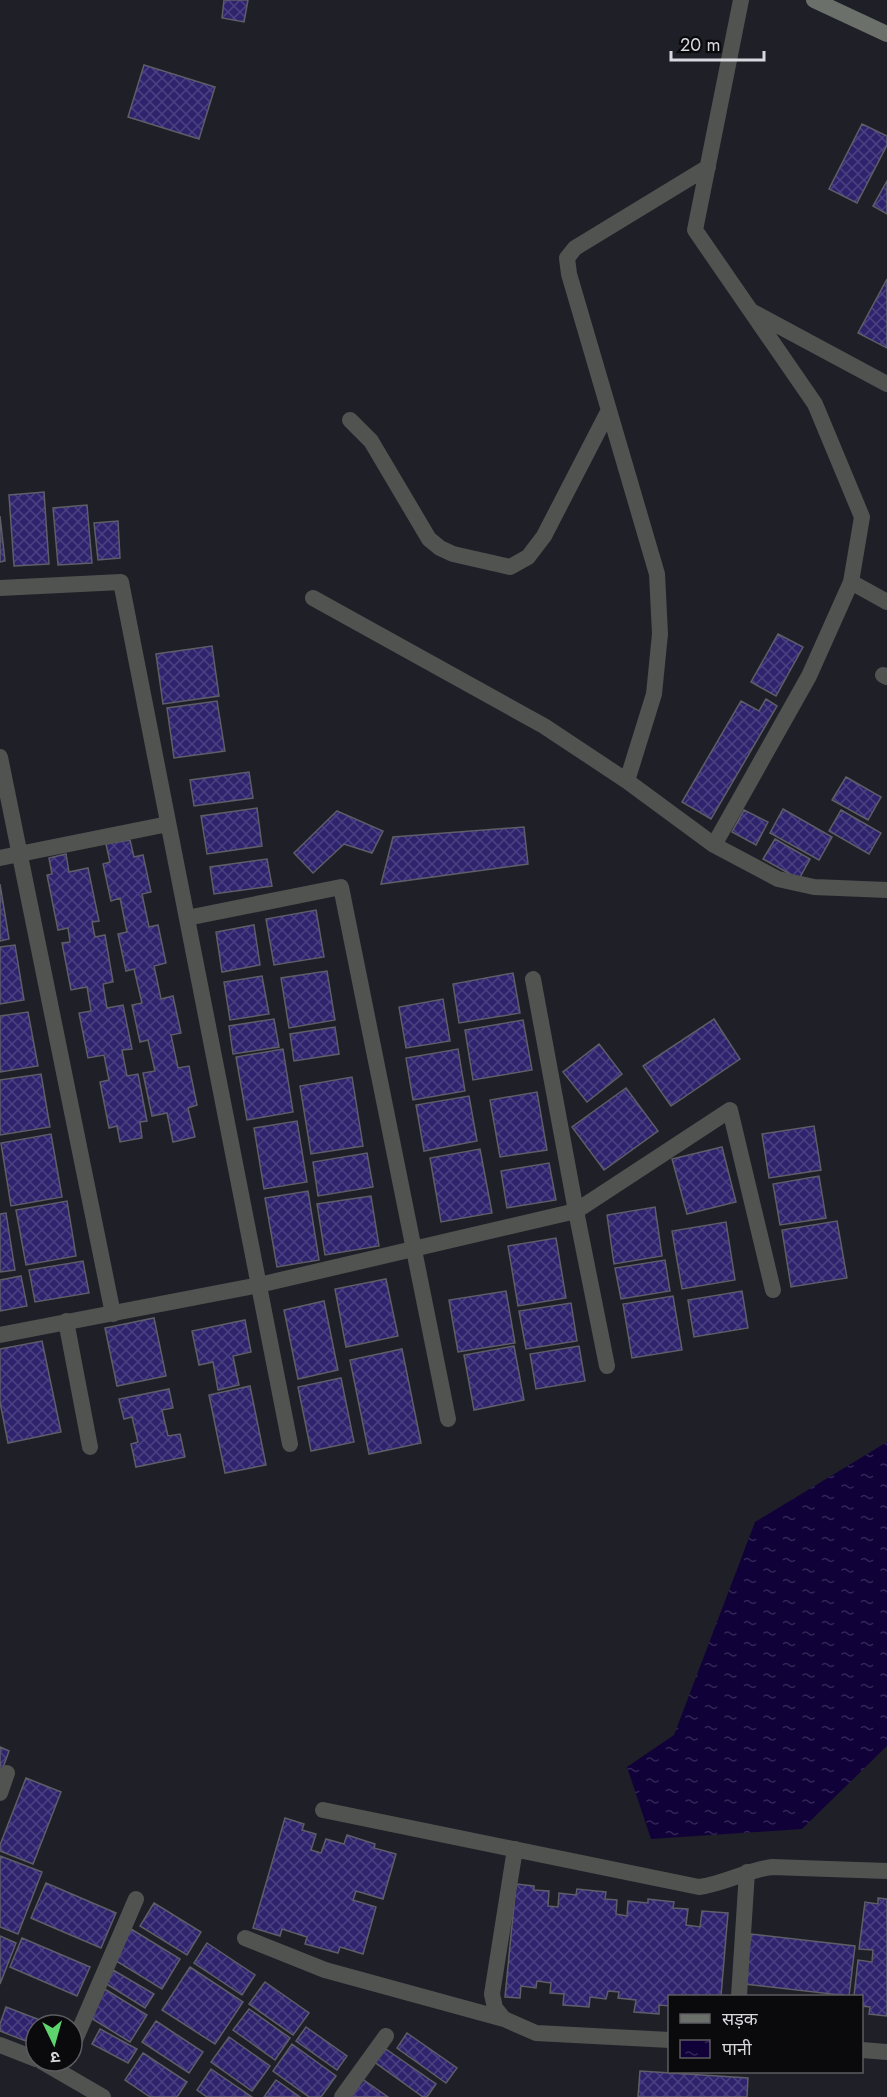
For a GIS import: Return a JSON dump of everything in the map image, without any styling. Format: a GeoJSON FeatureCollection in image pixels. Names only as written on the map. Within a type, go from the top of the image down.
{"type":"FeatureCollection","features":[{"type":"Feature","properties":{"kind":"main road"},"geometry":{"type":"LineString","coordinates":[[814,0],[887,34]]}},
{"type":"Feature","properties":{"kind":"street"},"geometry":{"type":"LineString","coordinates":[[714,845],[809,676],[851,582],[862,517],[815,404],[695,230],[741,0]]}},
{"type":"Feature","properties":{"kind":"street"},"geometry":{"type":"LineString","coordinates":[[627,781],[654,694],[660,634],[657,574],[569,274],[567,258],[575,248],[708,166]]}},
{"type":"Feature","properties":{"kind":"street"},"geometry":{"type":"LineString","coordinates":[[750,310],[887,384]]}},
{"type":"Feature","properties":{"kind":"street"},"geometry":{"type":"LineString","coordinates":[[350,420],[371,441],[429,538],[440,548],[453,554],[510,567],[528,557],[544,536],[609,410]]}},
{"type":"Feature","properties":{"kind":"street"},"geometry":{"type":"LineString","coordinates":[[0,588],[121,582],[290,1444]]}},
{"type":"Feature","properties":{"kind":"street"},"geometry":{"type":"LineString","coordinates":[[851,582],[887,602]]}},
{"type":"Feature","properties":{"kind":"street"},"geometry":{"type":"LineString","coordinates":[[313,598],[544,726],[627,781],[714,845],[778,879],[814,887],[887,890]]}},
{"type":"Feature","properties":{"kind":"street"},"geometry":{"type":"LineString","coordinates":[[0,757],[113,1314]]}},
{"type":"Feature","properties":{"kind":"street"},"geometry":{"type":"LineString","coordinates":[[0,858],[168,824]]}},
{"type":"Feature","properties":{"kind":"street"},"geometry":{"type":"LineString","coordinates":[[187,918],[340,887],[448,1419]]}},
{"type":"Feature","properties":{"kind":"street"},"geometry":{"type":"LineString","coordinates":[[533,979],[607,1366]]}},
{"type":"Feature","properties":{"kind":"street"},"geometry":{"type":"LineString","coordinates":[[0,1335],[259,1285],[576,1211],[730,1110],[772,1290]]}},
{"type":"Feature","properties":{"kind":"street"},"geometry":{"type":"LineString","coordinates":[[66,1322],[90,1447]]}},
{"type":"Feature","properties":{"kind":"street"},"geometry":{"type":"LineString","coordinates":[[0,1793],[7,1773]]}},
{"type":"Feature","properties":{"kind":"street"},"geometry":{"type":"LineString","coordinates":[[323,1810],[699,1887],[772,1867],[887,1871]]}},
{"type":"Feature","properties":{"kind":"street"},"geometry":{"type":"LineString","coordinates":[[504,2019],[495,2008],[492,1994],[515,1849]]}},
{"type":"Feature","properties":{"kind":"street"},"geometry":{"type":"LineString","coordinates":[[739,1995],[747,1872]]}},
{"type":"Feature","properties":{"kind":"street"},"geometry":{"type":"LineString","coordinates":[[84,2019],[136,1899]]}},
{"type":"Feature","properties":{"kind":"street"},"geometry":{"type":"LineString","coordinates":[[245,1938],[326,1970],[504,2019],[536,2033],[668,2040]]}},
{"type":"Feature","properties":{"kind":"street"},"geometry":{"type":"LineString","coordinates":[[342,2097],[386,2036]]}},
{"type":"Feature","properties":{"kind":"street"},"geometry":{"type":"LineString","coordinates":[[0,2045],[24,2054]]}},
{"type":"Feature","properties":{"kind":"street"},"geometry":{"type":"LineString","coordinates":[[863,2050],[887,2052]]}},
{"type":"Feature","properties":{"kind":"street"},"geometry":{"type":"LineString","coordinates":[[72,2073],[103,2097]]}},
{"type":"Feature","properties":{"kind":"water"},"geometry":{"type":"Polygon","coordinates":[[[887,1442],[887,1746],[802,1829],[651,1839],[627,1767],[674,1735],[755,1522],[887,1442]]]}},
{"type":"Feature","properties":{"kind":"building"},"geometry":{"type":"Polygon","coordinates":[[[224,0],[248,0],[244,22],[222,18],[224,0]]]}},
{"type":"Feature","properties":{"kind":"building"},"geometry":{"type":"Polygon","coordinates":[[[144,65],[215,87],[199,139],[128,117],[144,65]]]}},
{"type":"Feature","properties":{"kind":"building"},"geometry":{"type":"Polygon","coordinates":[[[862,124],[887,136],[887,145],[857,203],[829,189],[862,124]]]}},
{"type":"Feature","properties":{"kind":"building"},"geometry":{"type":"Polygon","coordinates":[[[887,181],[887,214],[873,206],[887,181]]]}},
{"type":"Feature","properties":{"kind":"building"},"geometry":{"type":"Polygon","coordinates":[[[887,279],[887,348],[858,333],[887,279]]]}},
{"type":"Feature","properties":{"kind":"building"},"geometry":{"type":"Polygon","coordinates":[[[44,492],[49,564],[14,566],[9,495],[44,492]]]}},
{"type":"Feature","properties":{"kind":"building"},"geometry":{"type":"Polygon","coordinates":[[[87,505],[92,563],[58,565],[53,508],[87,505]]]}},
{"type":"Feature","properties":{"kind":"building"},"geometry":{"type":"Polygon","coordinates":[[[0,516],[5,561],[0,562],[0,516]]]}},
{"type":"Feature","properties":{"kind":"building"},"geometry":{"type":"Polygon","coordinates":[[[118,521],[120,558],[98,560],[94,523],[118,521]]]}},
{"type":"Feature","properties":{"kind":"building"},"geometry":{"type":"Polygon","coordinates":[[[778,634],[803,647],[776,696],[751,682],[778,634]]]}},
{"type":"Feature","properties":{"kind":"building"},"geometry":{"type":"Polygon","coordinates":[[[212,646],[219,696],[163,704],[156,654],[212,646]]]}},
{"type":"Feature","properties":{"kind":"building"},"geometry":{"type":"Polygon","coordinates":[[[766,699],[777,706],[711,819],[682,802],[741,701],[759,711],[766,699]]]}},
{"type":"Feature","properties":{"kind":"building"},"geometry":{"type":"Polygon","coordinates":[[[217,701],[225,751],[174,758],[167,708],[217,701]]]}},
{"type":"Feature","properties":{"kind":"building"},"geometry":{"type":"Polygon","coordinates":[[[249,772],[253,798],[194,806],[190,780],[249,772]]]}},
{"type":"Feature","properties":{"kind":"building"},"geometry":{"type":"Polygon","coordinates":[[[846,777],[881,797],[868,820],[832,800],[846,777]]]}},
{"type":"Feature","properties":{"kind":"building"},"geometry":{"type":"Polygon","coordinates":[[[257,808],[262,846],[207,854],[201,816],[257,808]]]}},
{"type":"Feature","properties":{"kind":"building"},"geometry":{"type":"Polygon","coordinates":[[[783,809],[832,837],[819,860],[770,833],[783,809]]]}},
{"type":"Feature","properties":{"kind":"building"},"geometry":{"type":"Polygon","coordinates":[[[744,810],[768,822],[756,845],[732,832],[744,810]]]}},
{"type":"Feature","properties":{"kind":"building"},"geometry":{"type":"Polygon","coordinates":[[[841,810],[881,833],[869,854],[829,831],[841,810]]]}},
{"type":"Feature","properties":{"kind":"building"},"geometry":{"type":"Polygon","coordinates":[[[337,811],[383,831],[372,853],[344,844],[313,873],[294,853],[337,811]]]}},
{"type":"Feature","properties":{"kind":"building"},"geometry":{"type":"Polygon","coordinates":[[[524,827],[528,864],[381,884],[393,837],[524,827]]]}},
{"type":"Feature","properties":{"kind":"building"},"geometry":{"type":"Polygon","coordinates":[[[775,839],[810,859],[799,879],[763,859],[775,839]]]}},
{"type":"Feature","properties":{"kind":"building"},"geometry":{"type":"Polygon","coordinates":[[[130,840],[134,857],[143,855],[151,892],[142,894],[149,927],[158,925],[166,963],[154,966],[161,999],[173,996],[181,1033],[171,1035],[178,1068],[189,1066],[197,1105],[188,1108],[195,1137],[173,1142],[167,1113],[152,1116],[143,1073],[155,1071],[148,1040],[140,1042],[132,1005],[142,1003],[134,969],[126,971],[118,934],[127,932],[120,898],[111,901],[103,864],[110,862],[106,844],[130,840]]]}},
{"type":"Feature","properties":{"kind":"building"},"geometry":{"type":"Polygon","coordinates":[[[66,854],[69,872],[88,868],[99,921],[92,922],[95,937],[105,935],[113,982],[103,984],[107,1008],[123,1005],[132,1049],[122,1050],[127,1076],[138,1074],[147,1121],[140,1122],[142,1138],[120,1142],[117,1126],[109,1128],[100,1082],[109,1080],[104,1055],[88,1058],[79,1013],[91,1011],[87,987],[71,990],[62,943],[70,942],[68,928],[58,930],[47,875],[52,874],[49,858],[66,854]]]}},
{"type":"Feature","properties":{"kind":"building"},"geometry":{"type":"Polygon","coordinates":[[[267,859],[272,886],[214,894],[210,867],[267,859]]]}},
{"type":"Feature","properties":{"kind":"building"},"geometry":{"type":"Polygon","coordinates":[[[0,884],[9,939],[0,941],[0,884]]]}},
{"type":"Feature","properties":{"kind":"building"},"geometry":{"type":"Polygon","coordinates":[[[316,910],[324,957],[274,965],[266,919],[316,910]]]}},
{"type":"Feature","properties":{"kind":"building"},"geometry":{"type":"Polygon","coordinates":[[[254,925],[260,965],[222,972],[216,932],[254,925]]]}},
{"type":"Feature","properties":{"kind":"building"},"geometry":{"type":"Polygon","coordinates":[[[15,945],[24,1000],[0,1004],[0,947],[15,945]]]}},
{"type":"Feature","properties":{"kind":"building"},"geometry":{"type":"Polygon","coordinates":[[[327,971],[335,1020],[289,1028],[281,978],[327,971]]]}},
{"type":"Feature","properties":{"kind":"building"},"geometry":{"type":"Polygon","coordinates":[[[513,973],[520,1013],[459,1023],[453,984],[513,973]]]}},
{"type":"Feature","properties":{"kind":"building"},"geometry":{"type":"Polygon","coordinates":[[[262,976],[269,1014],[230,1020],[224,982],[262,976]]]}},
{"type":"Feature","properties":{"kind":"building"},"geometry":{"type":"Polygon","coordinates":[[[443,999],[450,1041],[406,1048],[399,1007],[443,999]]]}},
{"type":"Feature","properties":{"kind":"building"},"geometry":{"type":"Polygon","coordinates":[[[28,1012],[38,1066],[0,1072],[0,1016],[28,1012]]]}},
{"type":"Feature","properties":{"kind":"building"},"geometry":{"type":"Polygon","coordinates":[[[274,1019],[279,1047],[233,1054],[229,1026],[274,1019]]]}},
{"type":"Feature","properties":{"kind":"building"},"geometry":{"type":"Polygon","coordinates":[[[714,1019],[740,1059],[671,1106],[643,1066],[714,1019]]]}},
{"type":"Feature","properties":{"kind":"building"},"geometry":{"type":"Polygon","coordinates":[[[523,1020],[532,1070],[473,1080],[465,1030],[523,1020]]]}},
{"type":"Feature","properties":{"kind":"building"},"geometry":{"type":"Polygon","coordinates":[[[335,1027],[339,1054],[294,1061],[290,1034],[335,1027]]]}},
{"type":"Feature","properties":{"kind":"building"},"geometry":{"type":"Polygon","coordinates":[[[599,1044],[622,1074],[587,1102],[563,1072],[599,1044]]]}},
{"type":"Feature","properties":{"kind":"building"},"geometry":{"type":"Polygon","coordinates":[[[283,1049],[293,1112],[247,1120],[236,1057],[283,1049]]]}},
{"type":"Feature","properties":{"kind":"building"},"geometry":{"type":"Polygon","coordinates":[[[458,1049],[465,1091],[413,1100],[406,1058],[458,1049]]]}},
{"type":"Feature","properties":{"kind":"building"},"geometry":{"type":"Polygon","coordinates":[[[41,1074],[50,1127],[0,1135],[0,1080],[41,1074]]]}},
{"type":"Feature","properties":{"kind":"building"},"geometry":{"type":"Polygon","coordinates":[[[352,1077],[363,1146],[311,1154],[300,1086],[352,1077]]]}},
{"type":"Feature","properties":{"kind":"building"},"geometry":{"type":"Polygon","coordinates":[[[626,1088],[658,1131],[604,1170],[572,1127],[626,1088]]]}},
{"type":"Feature","properties":{"kind":"building"},"geometry":{"type":"Polygon","coordinates":[[[537,1092],[547,1150],[500,1157],[490,1100],[537,1092]]]}},
{"type":"Feature","properties":{"kind":"building"},"geometry":{"type":"Polygon","coordinates":[[[469,1096],[477,1141],[424,1151],[416,1105],[469,1096]]]}},
{"type":"Feature","properties":{"kind":"building"},"geometry":{"type":"Polygon","coordinates":[[[297,1121],[307,1182],[264,1189],[254,1128],[297,1121]]]}},
{"type":"Feature","properties":{"kind":"building"},"geometry":{"type":"Polygon","coordinates":[[[814,1126],[821,1170],[769,1178],[762,1134],[814,1126]]]}},
{"type":"Feature","properties":{"kind":"building"},"geometry":{"type":"Polygon","coordinates":[[[51,1134],[62,1197],[11,1206],[1,1143],[51,1134]]]}},
{"type":"Feature","properties":{"kind":"building"},"geometry":{"type":"Polygon","coordinates":[[[722,1147],[736,1202],[687,1214],[672,1159],[722,1147]]]}},
{"type":"Feature","properties":{"kind":"building"},"geometry":{"type":"Polygon","coordinates":[[[480,1149],[492,1213],[441,1222],[430,1158],[480,1149]]]}},
{"type":"Feature","properties":{"kind":"building"},"geometry":{"type":"Polygon","coordinates":[[[367,1153],[373,1187],[318,1196],[313,1162],[367,1153]]]}},
{"type":"Feature","properties":{"kind":"building"},"geometry":{"type":"Polygon","coordinates":[[[549,1163],[556,1200],[507,1208],[501,1171],[549,1163]]]}},
{"type":"Feature","properties":{"kind":"building"},"geometry":{"type":"Polygon","coordinates":[[[819,1176],[826,1218],[780,1225],[773,1184],[819,1176]]]}},
{"type":"Feature","properties":{"kind":"building"},"geometry":{"type":"Polygon","coordinates":[[[308,1191],[319,1260],[277,1267],[265,1198],[308,1191]]]}},
{"type":"Feature","properties":{"kind":"building"},"geometry":{"type":"Polygon","coordinates":[[[371,1196],[379,1246],[325,1255],[317,1204],[371,1196]]]}},
{"type":"Feature","properties":{"kind":"building"},"geometry":{"type":"Polygon","coordinates":[[[67,1201],[76,1256],[26,1265],[16,1210],[67,1201]]]}},
{"type":"Feature","properties":{"kind":"building"},"geometry":{"type":"Polygon","coordinates":[[[655,1207],[662,1256],[614,1264],[607,1215],[655,1207]]]}},
{"type":"Feature","properties":{"kind":"building"},"geometry":{"type":"Polygon","coordinates":[[[6,1213],[15,1270],[0,1272],[0,1214],[6,1213]]]}},
{"type":"Feature","properties":{"kind":"building"},"geometry":{"type":"Polygon","coordinates":[[[837,1221],[847,1278],[791,1287],[782,1230],[837,1221]]]}},
{"type":"Feature","properties":{"kind":"building"},"geometry":{"type":"Polygon","coordinates":[[[726,1222],[735,1280],[682,1289],[672,1231],[726,1222]]]}},
{"type":"Feature","properties":{"kind":"building"},"geometry":{"type":"Polygon","coordinates":[[[556,1238],[566,1298],[518,1306],[508,1246],[556,1238]]]}},
{"type":"Feature","properties":{"kind":"building"},"geometry":{"type":"Polygon","coordinates":[[[665,1260],[670,1291],[621,1299],[615,1268],[665,1260]]]}},
{"type":"Feature","properties":{"kind":"building"},"geometry":{"type":"Polygon","coordinates":[[[83,1261],[89,1293],[35,1302],[29,1270],[83,1261]]]}},
{"type":"Feature","properties":{"kind":"building"},"geometry":{"type":"Polygon","coordinates":[[[21,1276],[27,1306],[0,1311],[0,1280],[21,1276]]]}},
{"type":"Feature","properties":{"kind":"building"},"geometry":{"type":"Polygon","coordinates":[[[386,1279],[398,1336],[346,1347],[335,1289],[386,1279]]]}},
{"type":"Feature","properties":{"kind":"building"},"geometry":{"type":"Polygon","coordinates":[[[506,1291],[515,1343],[458,1352],[449,1300],[506,1291]]]}},
{"type":"Feature","properties":{"kind":"building"},"geometry":{"type":"Polygon","coordinates":[[[742,1291],[748,1328],[694,1337],[688,1300],[742,1291]]]}},
{"type":"Feature","properties":{"kind":"building"},"geometry":{"type":"Polygon","coordinates":[[[673,1296],[682,1350],[632,1358],[623,1304],[673,1296]]]}},
{"type":"Feature","properties":{"kind":"building"},"geometry":{"type":"Polygon","coordinates":[[[324,1301],[338,1370],[298,1379],[284,1310],[324,1301]]]}},
{"type":"Feature","properties":{"kind":"building"},"geometry":{"type":"Polygon","coordinates":[[[571,1303],[577,1341],[526,1349],[519,1311],[571,1303]]]}},
{"type":"Feature","properties":{"kind":"building"},"geometry":{"type":"Polygon","coordinates":[[[154,1318],[166,1376],[117,1386],[105,1328],[154,1318]]]}},
{"type":"Feature","properties":{"kind":"building"},"geometry":{"type":"Polygon","coordinates":[[[245,1320],[251,1352],[233,1356],[239,1385],[218,1390],[213,1362],[199,1365],[192,1331],[245,1320]]]}},
{"type":"Feature","properties":{"kind":"building"},"geometry":{"type":"Polygon","coordinates":[[[42,1341],[61,1432],[8,1443],[0,1402],[0,1349],[42,1341]]]}},
{"type":"Feature","properties":{"kind":"building"},"geometry":{"type":"Polygon","coordinates":[[[514,1346],[524,1400],[474,1410],[464,1355],[514,1346]]]}},
{"type":"Feature","properties":{"kind":"building"},"geometry":{"type":"Polygon","coordinates":[[[579,1346],[585,1381],[536,1389],[530,1354],[579,1346]]]}},
{"type":"Feature","properties":{"kind":"building"},"geometry":{"type":"Polygon","coordinates":[[[402,1349],[421,1443],[369,1454],[350,1360],[402,1349]]]}},
{"type":"Feature","properties":{"kind":"building"},"geometry":{"type":"Polygon","coordinates":[[[341,1378],[354,1442],[311,1451],[298,1387],[341,1378]]]}},
{"type":"Feature","properties":{"kind":"building"},"geometry":{"type":"Polygon","coordinates":[[[250,1386],[266,1465],[225,1473],[209,1395],[250,1386]]]}},
{"type":"Feature","properties":{"kind":"building"},"geometry":{"type":"Polygon","coordinates":[[[169,1389],[173,1408],[162,1410],[168,1436],[180,1434],[185,1457],[136,1467],[131,1444],[138,1442],[132,1417],[124,1419],[119,1399],[169,1389]]]}},
{"type":"Feature","properties":{"kind":"building"},"geometry":{"type":"Polygon","coordinates":[[[0,1747],[9,1751],[0,1776],[0,1747]]]}},
{"type":"Feature","properties":{"kind":"building"},"geometry":{"type":"Polygon","coordinates":[[[26,1778],[61,1792],[33,1864],[0,1851],[0,1845],[26,1778]]]}},
{"type":"Feature","properties":{"kind":"building"},"geometry":{"type":"Polygon","coordinates":[[[285,1818],[304,1824],[302,1830],[316,1834],[311,1850],[321,1853],[326,1839],[344,1844],[347,1835],[375,1844],[374,1848],[396,1854],[383,1899],[356,1891],[353,1900],[376,1907],[363,1954],[340,1947],[338,1953],[305,1944],[307,1937],[282,1929],[280,1936],[253,1928],[285,1818]]]}},
{"type":"Feature","properties":{"kind":"building"},"geometry":{"type":"Polygon","coordinates":[[[0,1856],[42,1872],[18,1934],[0,1927],[0,1856]]]}},
{"type":"Feature","properties":{"kind":"building"},"geometry":{"type":"Polygon","coordinates":[[[46,1883],[116,1913],[101,1948],[31,1918],[46,1883]]]}},
{"type":"Feature","properties":{"kind":"building"},"geometry":{"type":"Polygon","coordinates":[[[516,1884],[534,1886],[534,1890],[549,1891],[548,1906],[558,1907],[559,1893],[576,1895],[577,1889],[606,1892],[605,1899],[617,1900],[616,1914],[627,1916],[628,1901],[648,1903],[648,1899],[674,1902],[673,1908],[688,1909],[686,1925],[700,1927],[702,1911],[728,1913],[721,1995],[668,1995],[668,2006],[659,2005],[659,2014],[634,2012],[636,2000],[618,1998],[619,1992],[608,1991],[606,1999],[590,1997],[589,2007],[563,2005],[564,1994],[550,1993],[551,1983],[537,1981],[536,1988],[521,1986],[520,1998],[505,1997],[516,1884]]]}},
{"type":"Feature","properties":{"kind":"building"},"geometry":{"type":"Polygon","coordinates":[[[878,1898],[887,1899],[887,2016],[869,2014],[870,2007],[863,2006],[863,1995],[854,1995],[858,1960],[872,1962],[873,1950],[859,1949],[865,1902],[878,1904],[878,1898]]]}},
{"type":"Feature","properties":{"kind":"building"},"geometry":{"type":"Polygon","coordinates":[[[154,1903],[201,1932],[187,1955],[140,1926],[154,1903]]]}},
{"type":"Feature","properties":{"kind":"building"},"geometry":{"type":"Polygon","coordinates":[[[131,1929],[180,1959],[162,1989],[113,1959],[131,1929]]]}},
{"type":"Feature","properties":{"kind":"building"},"geometry":{"type":"Polygon","coordinates":[[[751,1934],[855,1946],[849,1995],[745,1984],[751,1934]]]}},
{"type":"Feature","properties":{"kind":"building"},"geometry":{"type":"Polygon","coordinates":[[[0,1936],[16,1943],[0,1984],[0,1936]]]}},
{"type":"Feature","properties":{"kind":"building"},"geometry":{"type":"Polygon","coordinates":[[[22,1938],[90,1967],[77,1996],[10,1967],[22,1938]]]}},
{"type":"Feature","properties":{"kind":"building"},"geometry":{"type":"Polygon","coordinates":[[[207,1943],[255,1975],[242,1995],[194,1963],[207,1943]]]}},
{"type":"Feature","properties":{"kind":"building"},"geometry":{"type":"Polygon","coordinates":[[[190,1967],[243,2002],[215,2044],[162,2010],[190,1967]]]}},
{"type":"Feature","properties":{"kind":"building"},"geometry":{"type":"Polygon","coordinates":[[[113,1970],[154,1994],[145,2008],[105,1983],[113,1970]]]}},
{"type":"Feature","properties":{"kind":"building"},"geometry":{"type":"Polygon","coordinates":[[[265,1982],[309,2013],[293,2035],[249,2004],[265,1982]]]}},
{"type":"Feature","properties":{"kind":"building"},"geometry":{"type":"Polygon","coordinates":[[[103,1988],[147,2015],[130,2042],[86,2015],[103,1988]]]}},
{"type":"Feature","properties":{"kind":"building"},"geometry":{"type":"Polygon","coordinates":[[[6,2007],[24,2014],[24,2040],[0,2031],[6,2007]]]}},
{"type":"Feature","properties":{"kind":"building"},"geometry":{"type":"Polygon","coordinates":[[[249,2009],[290,2038],[275,2060],[233,2030],[249,2009]]]}},
{"type":"Feature","properties":{"kind":"building"},"geometry":{"type":"Polygon","coordinates":[[[156,2021],[203,2052],[189,2073],[142,2042],[156,2021]]]}},
{"type":"Feature","properties":{"kind":"building"},"geometry":{"type":"Polygon","coordinates":[[[306,2027],[347,2056],[337,2070],[296,2041],[306,2027]]]}},
{"type":"Feature","properties":{"kind":"building"},"geometry":{"type":"Polygon","coordinates":[[[100,2029],[137,2049],[128,2063],[92,2044],[100,2029]]]}},
{"type":"Feature","properties":{"kind":"building"},"geometry":{"type":"Polygon","coordinates":[[[407,2033],[457,2068],[446,2083],[397,2048],[407,2033]]]}},
{"type":"Feature","properties":{"kind":"building"},"geometry":{"type":"Polygon","coordinates":[[[229,2037],[270,2066],[252,2091],[211,2062],[229,2037]]]}},
{"type":"Feature","properties":{"kind":"building"},"geometry":{"type":"Polygon","coordinates":[[[292,2044],[336,2076],[321,2097],[309,2097],[273,2071],[292,2044]]]}},
{"type":"Feature","properties":{"kind":"building"},"geometry":{"type":"Polygon","coordinates":[[[383,2047],[436,2084],[427,2097],[423,2097],[373,2061],[383,2047]]]}},
{"type":"Feature","properties":{"kind":"building"},"geometry":{"type":"Polygon","coordinates":[[[143,2053],[187,2082],[177,2097],[150,2097],[125,2080],[143,2053]]]}},
{"type":"Feature","properties":{"kind":"building"},"geometry":{"type":"Polygon","coordinates":[[[211,2069],[252,2097],[207,2097],[197,2090],[211,2069]]]}},
{"type":"Feature","properties":{"kind":"building"},"geometry":{"type":"Polygon","coordinates":[[[640,2071],[748,2078],[747,2097],[638,2097],[640,2071]]]}},
{"type":"Feature","properties":{"kind":"building"},"geometry":{"type":"Polygon","coordinates":[[[358,2076],[388,2097],[345,2097],[358,2076]]]}},
{"type":"Feature","properties":{"kind":"building"},"geometry":{"type":"Polygon","coordinates":[[[276,2080],[300,2097],[264,2097],[276,2080]]]}}]}
